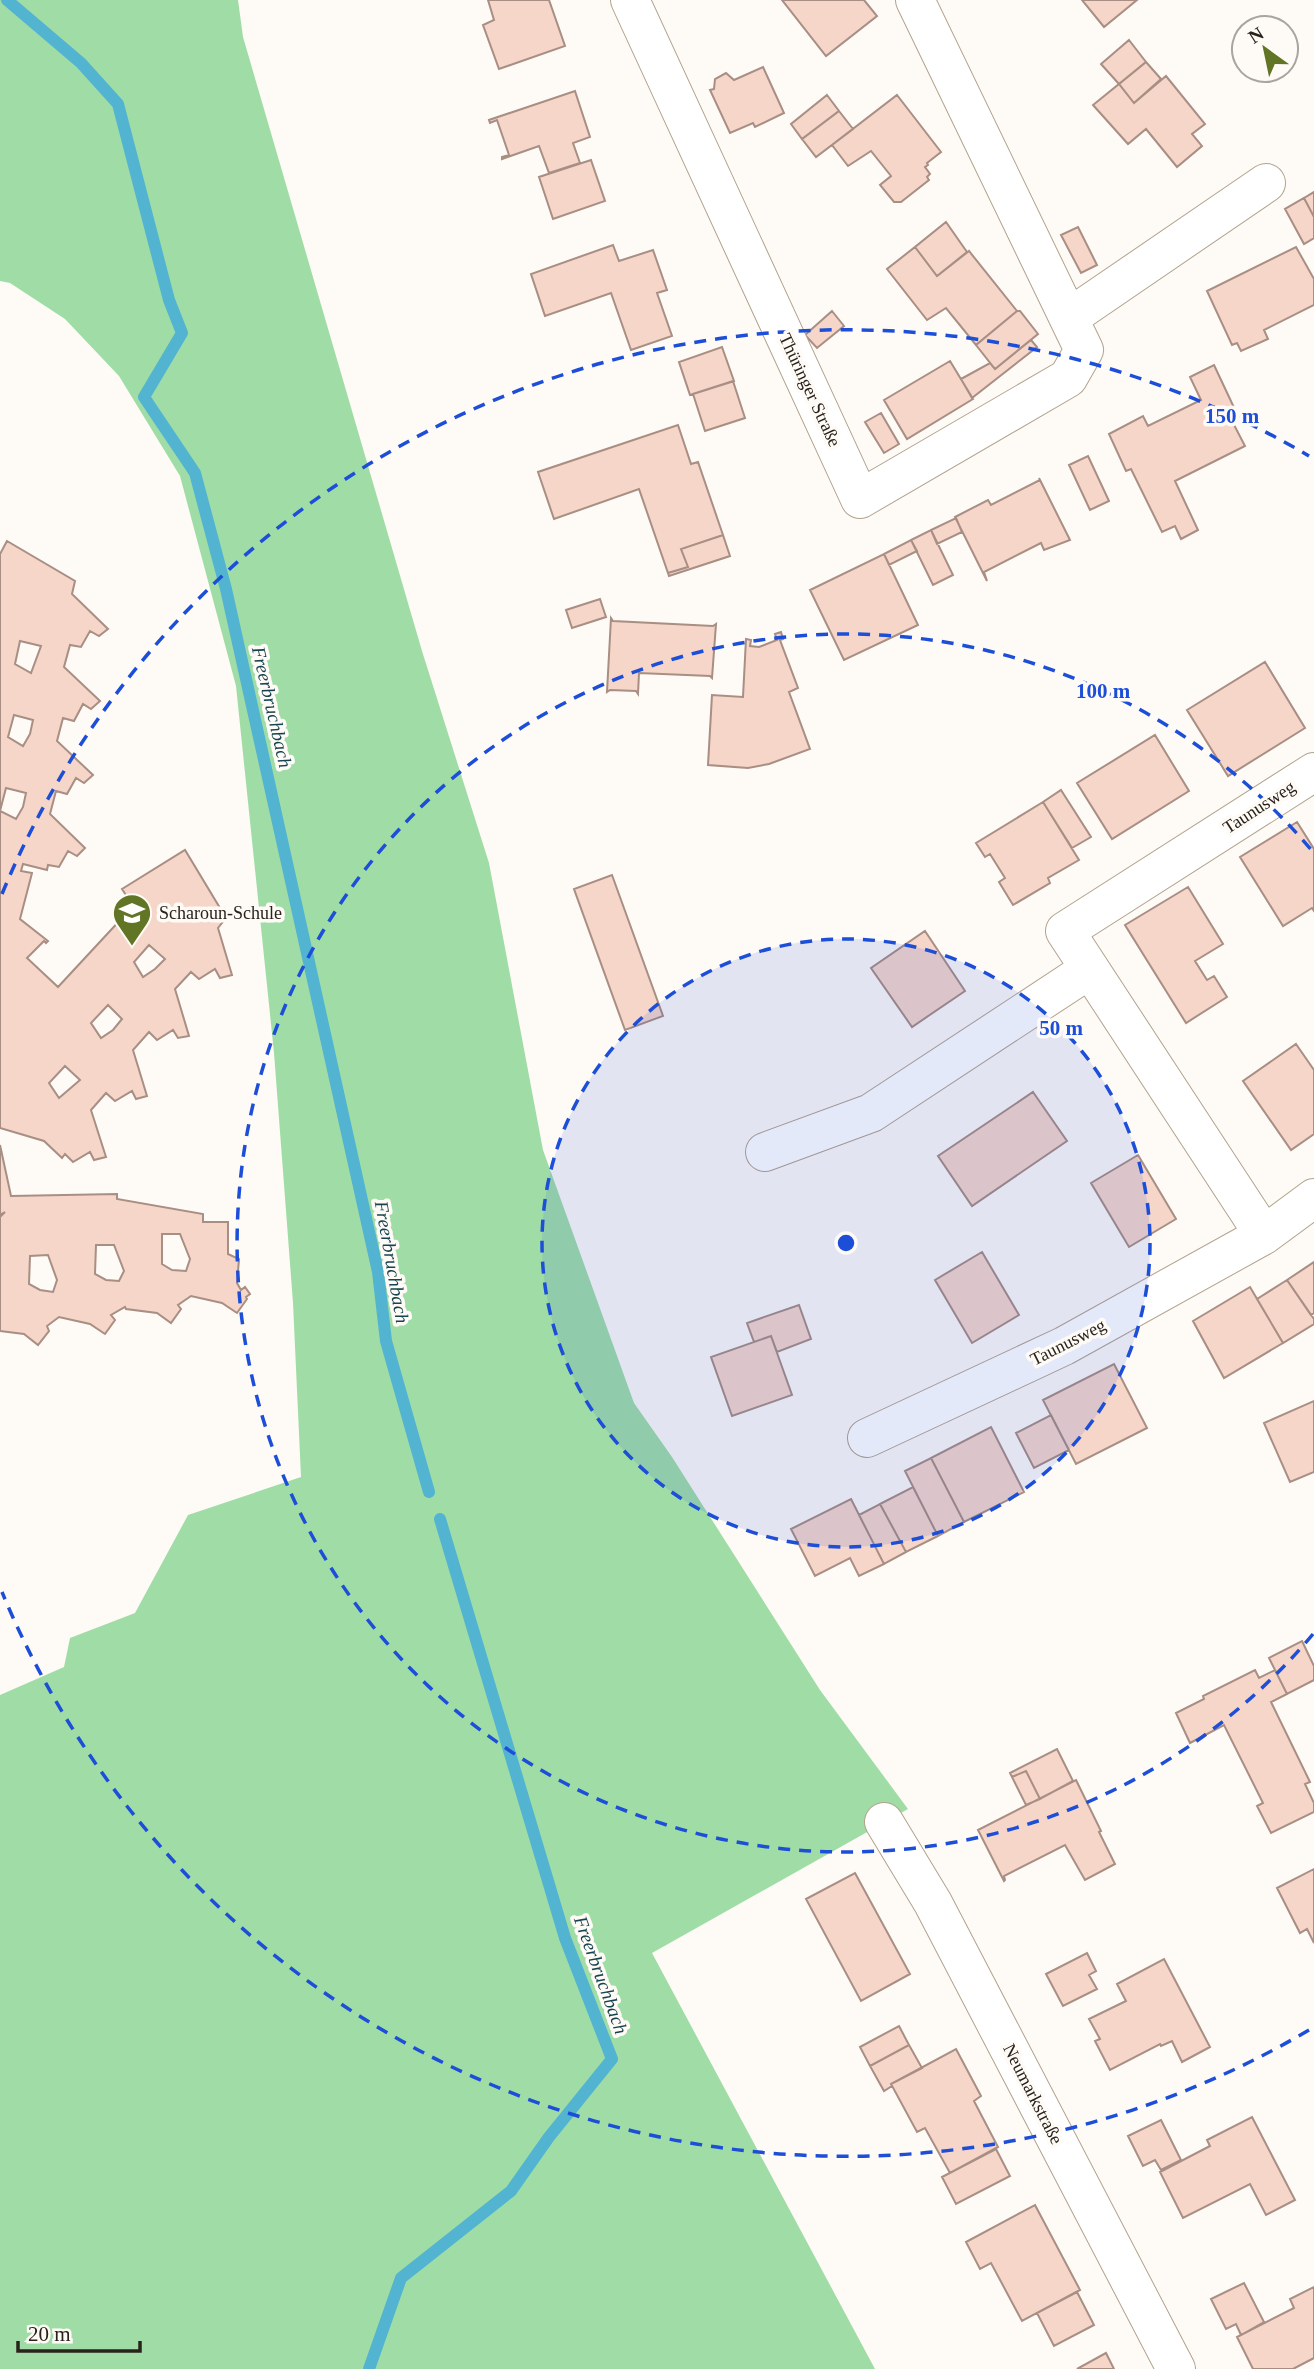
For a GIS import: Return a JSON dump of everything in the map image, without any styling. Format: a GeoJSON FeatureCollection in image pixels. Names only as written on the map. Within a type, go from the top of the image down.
{"type":"FeatureCollection","features":[{"type":"Feature","properties":{"kind":"street","name":"Thüringer Straße"},"geometry":{"type":"LineString","coordinates":[[630,0],[860,499],[1068,378],[1084,350],[915,0]]}},
{"type":"Feature","properties":{"kind":"street"},"geometry":{"type":"LineString","coordinates":[[1070,317],[1266,183]]}},
{"type":"Feature","properties":{"kind":"street","name":"Taunusweg"},"geometry":{"type":"LineString","coordinates":[[1264,1235],[1065,931],[1314,772]]}},
{"type":"Feature","properties":{"kind":"street"},"geometry":{"type":"LineString","coordinates":[[765,1152],[871,1113],[1090,969]]}},
{"type":"Feature","properties":{"kind":"street","name":"Taunusweg"},"geometry":{"type":"LineString","coordinates":[[867,1438],[1064,1346],[1264,1235],[1314,1198]]}},
{"type":"Feature","properties":{"kind":"street","name":"Neumarkstraße"},"geometry":{"type":"LineString","coordinates":[[884,1822],[933,1903],[1176,2369]]}},
{"type":"Feature","properties":{"kind":"green space"},"geometry":{"type":"Polygon","coordinates":[[[0,0],[238,0],[243,37],[422,651],[489,863],[543,1150],[634,1403],[672,1457],[820,1690],[908,1809],[652,1953],[875,2369],[0,2369],[0,1695],[64,1667],[70,1638],[135,1613],[188,1515],[301,1477],[293,1303],[274,1053],[236,686],[180,476],[119,376],[65,319],[10,283],[0,281],[0,0]]]}},
{"type":"Feature","properties":{"kind":"building"},"geometry":{"type":"Polygon","coordinates":[[[488,0],[549,0],[565,46],[499,69],[483,25],[494,20],[488,0]]]}},
{"type":"Feature","properties":{"kind":"building"},"geometry":{"type":"Polygon","coordinates":[[[782,0],[864,0],[877,16],[826,56],[782,0]]]}},
{"type":"Feature","properties":{"kind":"building"},"geometry":{"type":"Polygon","coordinates":[[[1082,0],[1137,0],[1104,27],[1082,0]]]}},
{"type":"Feature","properties":{"kind":"building"},"geometry":{"type":"Polygon","coordinates":[[[1129,40],[1146,62],[1119,84],[1101,64],[1129,40]]]}},
{"type":"Feature","properties":{"kind":"building"},"geometry":{"type":"Polygon","coordinates":[[[1146,62],[1161,79],[1134,103],[1119,84],[1146,62]]]}},
{"type":"Feature","properties":{"kind":"building"},"geometry":{"type":"Polygon","coordinates":[[[763,67],[784,113],[755,127],[753,123],[730,133],[710,90],[714,89],[715,79],[726,73],[734,80],[763,67]]]}},
{"type":"Feature","properties":{"kind":"building"},"geometry":{"type":"Polygon","coordinates":[[[1166,76],[1205,124],[1192,134],[1202,146],[1177,167],[1146,129],[1128,144],[1093,105],[1119,84],[1134,103],[1166,76]]]}},
{"type":"Feature","properties":{"kind":"building"},"geometry":{"type":"Polygon","coordinates":[[[575,91],[590,137],[573,143],[580,163],[549,173],[539,146],[502,159],[509,155],[497,120],[490,123],[489,120],[575,91]]]}},
{"type":"Feature","properties":{"kind":"building"},"geometry":{"type":"Polygon","coordinates":[[[827,95],[839,111],[802,139],[791,124],[827,95]]]}},
{"type":"Feature","properties":{"kind":"building"},"geometry":{"type":"Polygon","coordinates":[[[897,95],[941,152],[925,167],[930,174],[927,177],[929,180],[901,202],[894,202],[880,185],[891,176],[871,151],[848,166],[832,145],[897,95]]]}},
{"type":"Feature","properties":{"kind":"building"},"geometry":{"type":"Polygon","coordinates":[[[839,111],[853,129],[816,157],[802,139],[839,111]]]}},
{"type":"Feature","properties":{"kind":"building"},"geometry":{"type":"Polygon","coordinates":[[[591,160],[605,201],[553,219],[539,177],[591,160]]]}},
{"type":"Feature","properties":{"kind":"building"},"geometry":{"type":"Polygon","coordinates":[[[1314,192],[1314,217],[1304,198],[1314,192]]]}},
{"type":"Feature","properties":{"kind":"building"},"geometry":{"type":"Polygon","coordinates":[[[1304,198],[1314,217],[1314,238],[1304,244],[1285,209],[1304,198]]]}},
{"type":"Feature","properties":{"kind":"building"},"geometry":{"type":"Polygon","coordinates":[[[946,222],[967,252],[937,276],[915,247],[946,222]]]}},
{"type":"Feature","properties":{"kind":"building"},"geometry":{"type":"Polygon","coordinates":[[[1078,227],[1097,265],[1081,273],[1061,235],[1078,227]]]}},
{"type":"Feature","properties":{"kind":"building"},"geometry":{"type":"Polygon","coordinates":[[[613,245],[619,261],[653,250],[667,290],[657,293],[672,336],[631,350],[611,293],[545,316],[531,274],[613,245]]]}},
{"type":"Feature","properties":{"kind":"building"},"geometry":{"type":"Polygon","coordinates":[[[915,247],[937,276],[969,251],[1017,311],[976,345],[946,308],[927,320],[887,269],[915,247]]]}},
{"type":"Feature","properties":{"kind":"building"},"geometry":{"type":"Polygon","coordinates":[[[1296,247],[1314,279],[1314,305],[1264,330],[1268,339],[1241,351],[1237,343],[1232,345],[1207,291],[1296,247]]]}},
{"type":"Feature","properties":{"kind":"building"},"geometry":{"type":"Polygon","coordinates":[[[832,311],[844,326],[817,348],[805,335],[832,311]]]}},
{"type":"Feature","properties":{"kind":"building"},"geometry":{"type":"Polygon","coordinates":[[[1020,311],[1038,334],[995,369],[976,345],[1020,311]]]}},
{"type":"Feature","properties":{"kind":"building"},"geometry":{"type":"Polygon","coordinates":[[[1031,340],[1037,347],[972,398],[961,379],[990,363],[995,369],[1031,340]]]}},
{"type":"Feature","properties":{"kind":"building"},"geometry":{"type":"Polygon","coordinates":[[[722,347],[734,381],[690,395],[679,362],[722,347]]]}},
{"type":"Feature","properties":{"kind":"building"},"geometry":{"type":"Polygon","coordinates":[[[950,361],[973,399],[907,439],[884,400],[950,361]]]}},
{"type":"Feature","properties":{"kind":"building"},"geometry":{"type":"Polygon","coordinates":[[[1214,365],[1238,416],[1231,419],[1245,446],[1175,481],[1198,530],[1181,539],[1175,526],[1162,532],[1131,469],[1126,471],[1109,434],[1143,416],[1148,426],[1201,400],[1190,377],[1214,365]]]}},
{"type":"Feature","properties":{"kind":"building"},"geometry":{"type":"Polygon","coordinates":[[[733,381],[745,418],[705,431],[693,394],[733,381]]]}},
{"type":"Feature","properties":{"kind":"building"},"geometry":{"type":"Polygon","coordinates":[[[881,413],[899,444],[884,453],[865,422],[881,413]]]}},
{"type":"Feature","properties":{"kind":"building"},"geometry":{"type":"Polygon","coordinates":[[[678,425],[691,464],[698,462],[723,535],[681,549],[688,567],[668,573],[639,489],[554,519],[538,472],[678,425]]]}},
{"type":"Feature","properties":{"kind":"building"},"geometry":{"type":"Polygon","coordinates":[[[1088,456],[1109,501],[1090,510],[1069,465],[1088,456]]]}},
{"type":"Feature","properties":{"kind":"building"},"geometry":{"type":"Polygon","coordinates":[[[1040,480],[1070,540],[1044,550],[1041,543],[984,572],[987,581],[955,517],[988,500],[991,505],[1040,480]]]}},
{"type":"Feature","properties":{"kind":"building"},"geometry":{"type":"Polygon","coordinates":[[[956,518],[962,532],[937,544],[931,530],[956,518]]]}},
{"type":"Feature","properties":{"kind":"building"},"geometry":{"type":"Polygon","coordinates":[[[931,530],[953,575],[933,585],[911,540],[931,530]]]}},
{"type":"Feature","properties":{"kind":"building"},"geometry":{"type":"Polygon","coordinates":[[[723,535],[730,556],[669,576],[668,573],[688,567],[681,549],[723,535]]]}},
{"type":"Feature","properties":{"kind":"building"},"geometry":{"type":"Polygon","coordinates":[[[911,540],[917,551],[889,565],[884,554],[911,540]]]}},
{"type":"Feature","properties":{"kind":"building"},"geometry":{"type":"Polygon","coordinates":[[[7,541],[75,581],[72,594],[108,629],[99,636],[90,631],[81,647],[70,645],[64,667],[100,701],[91,709],[83,704],[74,721],[63,718],[57,741],[93,775],[84,783],[76,778],[67,794],[56,791],[50,814],[85,848],[77,856],[68,851],[59,867],[48,865],[47,870],[23,864],[21,871],[32,873],[20,919],[48,941],[44,941],[27,958],[58,987],[123,917],[126,918],[135,909],[122,889],[185,850],[226,918],[218,928],[232,975],[220,978],[215,969],[199,979],[191,972],[175,989],[189,1036],[178,1038],[173,1030],[157,1040],[149,1032],[133,1050],[147,1096],[136,1099],[132,1091],[115,1101],[106,1093],[91,1110],[106,1157],[94,1160],[90,1152],[73,1162],[65,1154],[62,1158],[44,1141],[0,1128],[0,811],[0,554],[7,541]],[[20,641],[15,664],[31,673],[41,646],[20,641]],[[14,715],[8,737],[23,746],[30,734],[33,720],[14,715]],[[6,788],[0,811],[16,819],[23,807],[26,793],[6,788]],[[149,945],[134,962],[143,977],[165,959],[149,945]],[[108,1005],[91,1023],[101,1038],[113,1030],[122,1019],[108,1005]],[[65,1066],[49,1083],[59,1098],[80,1080],[65,1066]]]}},
{"type":"Feature","properties":{"kind":"building"},"geometry":{"type":"Polygon","coordinates":[[[884,554],[918,625],[844,660],[810,590],[884,554]]]}},
{"type":"Feature","properties":{"kind":"building"},"geometry":{"type":"Polygon","coordinates":[[[600,599],[606,617],[572,628],[566,610],[600,599]]]}},
{"type":"Feature","properties":{"kind":"building"},"geometry":{"type":"Polygon","coordinates":[[[611,618],[613,621],[716,624],[712,678],[639,673],[638,694],[636,691],[607,692],[611,618]]]}},
{"type":"Feature","properties":{"kind":"building"},"geometry":{"type":"Polygon","coordinates":[[[781,632],[783,639],[780,640],[798,688],[789,692],[810,749],[769,764],[748,768],[708,765],[712,695],[743,697],[746,639],[751,640],[750,646],[759,647],[777,640],[775,634],[781,632]]]}},
{"type":"Feature","properties":{"kind":"building"},"geometry":{"type":"Polygon","coordinates":[[[1265,662],[1305,728],[1228,776],[1187,710],[1265,662]]]}},
{"type":"Feature","properties":{"kind":"building"},"geometry":{"type":"Polygon","coordinates":[[[1155,735],[1189,791],[1112,839],[1077,783],[1155,735]]]}},
{"type":"Feature","properties":{"kind":"building"},"geometry":{"type":"Polygon","coordinates":[[[1061,790],[1091,837],[1072,848],[1043,802],[1061,790]]]}},
{"type":"Feature","properties":{"kind":"building"},"geometry":{"type":"Polygon","coordinates":[[[1043,802],[1079,860],[1048,878],[1050,883],[1013,905],[999,882],[1005,878],[990,854],[985,857],[976,843],[1043,802]]]}},
{"type":"Feature","properties":{"kind":"building"},"geometry":{"type":"Polygon","coordinates":[[[1297,822],[1314,849],[1314,911],[1312,908],[1283,926],[1240,857],[1297,822]]]}},
{"type":"Feature","properties":{"kind":"building"},"geometry":{"type":"Polygon","coordinates":[[[612,875],[663,1016],[625,1030],[574,889],[612,875]]]}},
{"type":"Feature","properties":{"kind":"building"},"geometry":{"type":"Polygon","coordinates":[[[1188,887],[1223,944],[1195,961],[1207,980],[1214,976],[1227,997],[1186,1023],[1125,925],[1188,887]]]}},
{"type":"Feature","properties":{"kind":"building"},"geometry":{"type":"Polygon","coordinates":[[[925,931],[965,991],[912,1027],[871,968],[925,931]]]}},
{"type":"Feature","properties":{"kind":"building"},"geometry":{"type":"Polygon","coordinates":[[[1296,1044],[1314,1070],[1314,1134],[1291,1150],[1243,1081],[1296,1044]]]}},
{"type":"Feature","properties":{"kind":"building"},"geometry":{"type":"Polygon","coordinates":[[[1033,1092],[1067,1141],[972,1206],[938,1156],[1033,1092]]]}},
{"type":"Feature","properties":{"kind":"building"},"geometry":{"type":"Polygon","coordinates":[[[0,1145],[11,1196],[117,1194],[117,1199],[203,1214],[203,1222],[228,1222],[228,1254],[239,1259],[237,1283],[241,1290],[245,1287],[250,1294],[237,1313],[222,1303],[191,1296],[178,1305],[181,1309],[171,1323],[157,1313],[125,1307],[111,1315],[115,1320],[105,1334],[90,1324],[59,1317],[47,1326],[49,1331],[38,1345],[24,1334],[0,1331],[0,1217],[5,1212],[0,1215],[0,1145]],[[162,1234],[162,1264],[172,1270],[186,1271],[190,1259],[180,1234],[162,1234]],[[96,1245],[95,1274],[106,1280],[119,1281],[124,1271],[114,1245],[96,1245]],[[48,1255],[30,1256],[29,1284],[40,1290],[53,1292],[57,1280],[48,1255]]]}},
{"type":"Feature","properties":{"kind":"building"},"geometry":{"type":"Polygon","coordinates":[[[1138,1155],[1176,1219],[1129,1247],[1091,1183],[1138,1155]]]}},
{"type":"Feature","properties":{"kind":"building"},"geometry":{"type":"Polygon","coordinates":[[[982,1252],[1019,1315],[972,1343],[935,1280],[982,1252]]]}},
{"type":"Feature","properties":{"kind":"building"},"geometry":{"type":"Polygon","coordinates":[[[1314,1262],[1314,1313],[1311,1315],[1287,1280],[1314,1262]]]}},
{"type":"Feature","properties":{"kind":"building"},"geometry":{"type":"Polygon","coordinates":[[[1287,1280],[1314,1319],[1314,1324],[1283,1343],[1257,1299],[1287,1280]]]}},
{"type":"Feature","properties":{"kind":"building"},"geometry":{"type":"Polygon","coordinates":[[[1250,1287],[1283,1343],[1224,1378],[1193,1321],[1250,1287]]]}},
{"type":"Feature","properties":{"kind":"building"},"geometry":{"type":"Polygon","coordinates":[[[799,1305],[811,1339],[777,1352],[771,1336],[754,1342],[747,1323],[799,1305]]]}},
{"type":"Feature","properties":{"kind":"building"},"geometry":{"type":"Polygon","coordinates":[[[771,1336],[792,1395],[732,1416],[711,1357],[771,1336]]]}},
{"type":"Feature","properties":{"kind":"building"},"geometry":{"type":"Polygon","coordinates":[[[1114,1364],[1147,1428],[1076,1464],[1043,1400],[1114,1364]]]}},
{"type":"Feature","properties":{"kind":"building"},"geometry":{"type":"Polygon","coordinates":[[[1314,1401],[1314,1472],[1290,1482],[1264,1423],[1314,1401]]]}},
{"type":"Feature","properties":{"kind":"building"},"geometry":{"type":"Polygon","coordinates":[[[1051,1415],[1069,1450],[1034,1468],[1016,1433],[1051,1415]]]}},
{"type":"Feature","properties":{"kind":"building"},"geometry":{"type":"Polygon","coordinates":[[[991,1427],[1024,1492],[964,1522],[931,1458],[991,1427]]]}},
{"type":"Feature","properties":{"kind":"building"},"geometry":{"type":"Polygon","coordinates":[[[931,1458],[964,1522],[938,1536],[905,1471],[931,1458]]]}},
{"type":"Feature","properties":{"kind":"building"},"geometry":{"type":"Polygon","coordinates":[[[913,1487],[938,1536],[906,1552],[880,1504],[913,1487]]]}},
{"type":"Feature","properties":{"kind":"building"},"geometry":{"type":"Polygon","coordinates":[[[851,1499],[884,1564],[859,1576],[850,1558],[815,1576],[791,1529],[851,1499]]]}},
{"type":"Feature","properties":{"kind":"building"},"geometry":{"type":"Polygon","coordinates":[[[880,1504],[906,1552],[884,1564],[859,1515],[880,1504]]]}},
{"type":"Feature","properties":{"kind":"building"},"geometry":{"type":"Polygon","coordinates":[[[1302,1641],[1314,1666],[1314,1680],[1287,1694],[1269,1658],[1302,1641]]]}},
{"type":"Feature","properties":{"kind":"building"},"geometry":{"type":"Polygon","coordinates":[[[1255,1670],[1259,1678],[1275,1670],[1287,1694],[1271,1702],[1310,1782],[1305,1784],[1314,1803],[1314,1812],[1271,1833],[1257,1806],[1263,1803],[1224,1725],[1190,1743],[1176,1713],[1255,1670]]]}},
{"type":"Feature","properties":{"kind":"building"},"geometry":{"type":"Polygon","coordinates":[[[1057,1749],[1073,1781],[1040,1799],[1026,1771],[1012,1777],[1010,1773],[1057,1749]]]}},
{"type":"Feature","properties":{"kind":"building"},"geometry":{"type":"Polygon","coordinates":[[[1026,1771],[1040,1799],[1026,1805],[1012,1777],[1026,1771]]]}},
{"type":"Feature","properties":{"kind":"building"},"geometry":{"type":"Polygon","coordinates":[[[1076,1780],[1115,1864],[1085,1880],[1065,1845],[1004,1876],[1004,1881],[978,1830],[1076,1780]]]}},
{"type":"Feature","properties":{"kind":"building"},"geometry":{"type":"Polygon","coordinates":[[[1314,1869],[1314,1943],[1307,1929],[1300,1933],[1277,1888],[1314,1869]]]}},
{"type":"Feature","properties":{"kind":"building"},"geometry":{"type":"Polygon","coordinates":[[[855,1873],[910,1974],[861,2001],[806,1899],[855,1873]]]}},
{"type":"Feature","properties":{"kind":"building"},"geometry":{"type":"Polygon","coordinates":[[[1087,1953],[1096,1971],[1089,1975],[1097,1989],[1063,2006],[1046,1974],[1087,1953]]]}},
{"type":"Feature","properties":{"kind":"building"},"geometry":{"type":"Polygon","coordinates":[[[1164,1959],[1210,2047],[1182,2062],[1172,2041],[1161,2046],[1160,2044],[1110,2070],[1095,2041],[1100,2039],[1089,2019],[1126,2001],[1117,1984],[1164,1959]]]}},
{"type":"Feature","properties":{"kind":"building"},"geometry":{"type":"Polygon","coordinates":[[[899,2026],[909,2045],[870,2066],[860,2047],[899,2026]]]}},
{"type":"Feature","properties":{"kind":"building"},"geometry":{"type":"Polygon","coordinates":[[[909,2045],[922,2068],[891,2084],[892,2086],[884,2091],[870,2066],[909,2045]]]}},
{"type":"Feature","properties":{"kind":"building"},"geometry":{"type":"Polygon","coordinates":[[[956,2049],[981,2096],[974,2101],[998,2147],[950,2173],[925,2128],[917,2132],[891,2084],[956,2049]]]}},
{"type":"Feature","properties":{"kind":"building"},"geometry":{"type":"Polygon","coordinates":[[[1252,2117],[1295,2200],[1266,2215],[1250,2184],[1183,2218],[1160,2172],[1210,2146],[1207,2140],[1252,2117]]]}},
{"type":"Feature","properties":{"kind":"building"},"geometry":{"type":"Polygon","coordinates":[[[1161,2120],[1181,2160],[1161,2170],[1155,2160],[1143,2166],[1128,2136],[1161,2120]]]}},
{"type":"Feature","properties":{"kind":"building"},"geometry":{"type":"Polygon","coordinates":[[[996,2149],[1010,2176],[956,2204],[942,2177],[996,2149]]]}},
{"type":"Feature","properties":{"kind":"building"},"geometry":{"type":"Polygon","coordinates":[[[1035,2205],[1080,2290],[1022,2321],[991,2263],[980,2269],[966,2242],[1035,2205]]]}},
{"type":"Feature","properties":{"kind":"building"},"geometry":{"type":"Polygon","coordinates":[[[1244,2283],[1264,2322],[1241,2335],[1236,2324],[1226,2329],[1211,2299],[1244,2283]]]}},
{"type":"Feature","properties":{"kind":"building"},"geometry":{"type":"Polygon","coordinates":[[[1314,2287],[1314,2358],[1293,2369],[1253,2369],[1237,2337],[1294,2308],[1290,2299],[1314,2287]]]}},
{"type":"Feature","properties":{"kind":"building"},"geometry":{"type":"Polygon","coordinates":[[[1077,2292],[1094,2325],[1054,2346],[1037,2313],[1077,2292]]]}},
{"type":"Feature","properties":{"kind":"building"},"geometry":{"type":"Polygon","coordinates":[[[1106,2353],[1114,2369],[1077,2369],[1106,2353]]]}},
{"type":"Feature","properties":{"kind":"waterway","name":"Freerbruchbach"},"geometry":{"type":"LineString","coordinates":[[7,0],[81,63],[118,104],[169,300],[182,333],[144,397],[195,473],[226,589],[378,1272],[386,1341],[429,1492]]}},
{"type":"Feature","properties":{"kind":"waterway","name":"Freerbruchbach"},"geometry":{"type":"LineString","coordinates":[[369,2369],[401,2278],[511,2191],[549,2137],[612,2059],[565,1938],[440,1519]]}},
{"type":"Feature","properties":{"kind":"place","name":"Scharoun-Schule"},"geometry":{"type":"Point","coordinates":[132,947]}}]}
